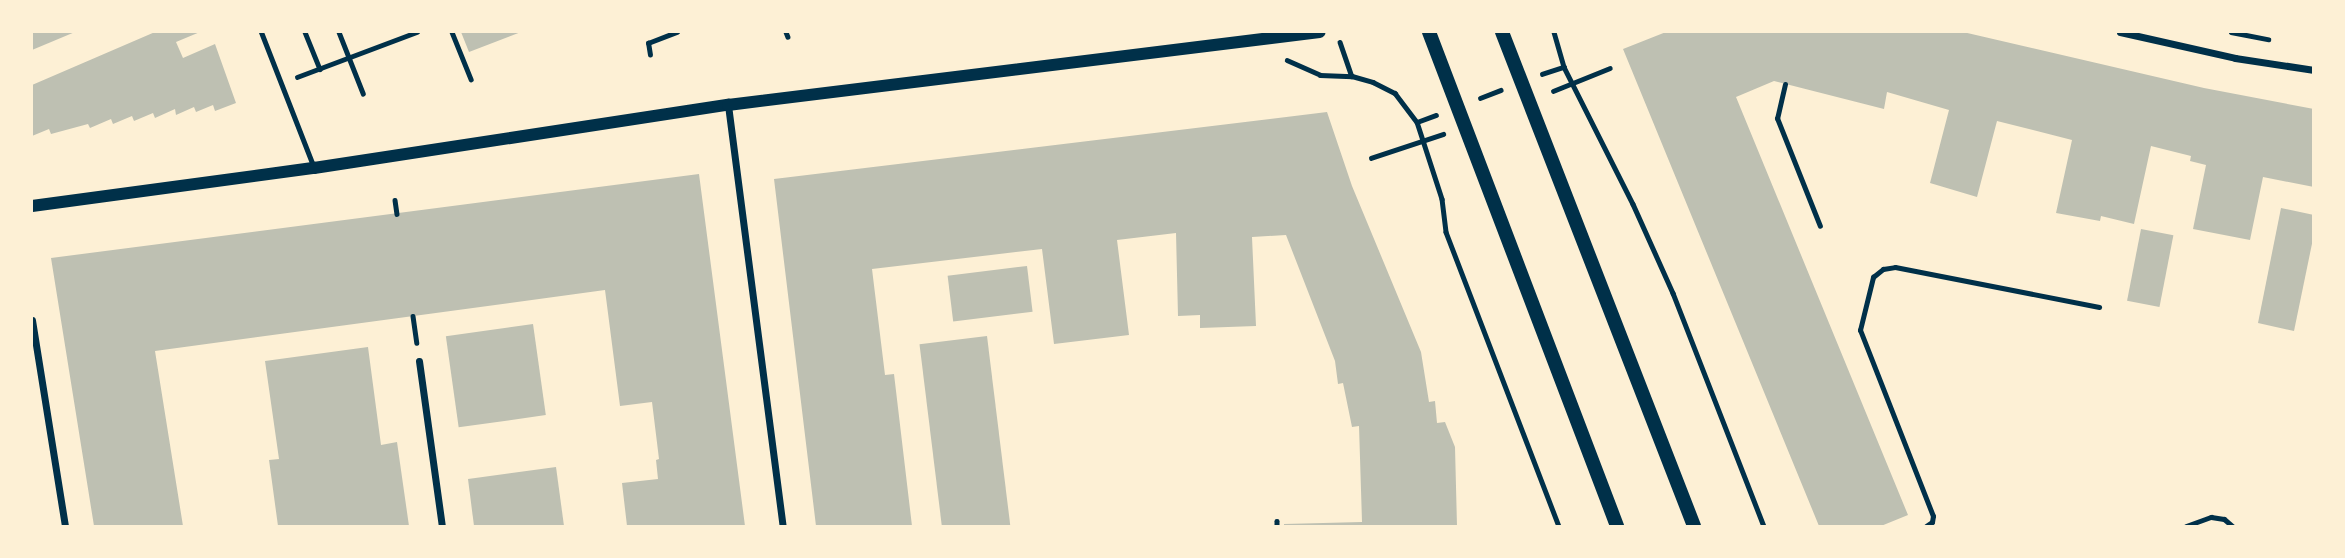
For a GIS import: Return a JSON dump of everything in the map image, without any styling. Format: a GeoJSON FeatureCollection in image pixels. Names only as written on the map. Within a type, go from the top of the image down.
{"type":"FeatureCollection","features":[{"type":"Feature","properties":{"kind":"main road"},"geometry":{"type":"LineString","coordinates":[[1429,32],[1617,527]]}},
{"type":"Feature","properties":{"kind":"main road"},"geometry":{"type":"LineString","coordinates":[[1502,32],[1694,527]]}},
{"type":"Feature","properties":{"kind":"street"},"geometry":{"type":"LineString","coordinates":[[32,206],[314,168],[728,105],[1320,32]]}},
{"type":"Feature","properties":{"kind":"street"},"geometry":{"type":"LineString","coordinates":[[2120,32],[2235,58],[2314,70]]}},
{"type":"Feature","properties":{"kind":"street"},"geometry":{"type":"LineString","coordinates":[[728,105],[783,527]]}},
{"type":"Feature","properties":{"kind":"street"},"geometry":{"type":"LineString","coordinates":[[32,320],[65,527]]}},
{"type":"Feature","properties":{"kind":"street"},"geometry":{"type":"LineString","coordinates":[[419,361],[442,527]]}},
{"type":"Feature","properties":{"kind":"lane"},"geometry":{"type":"LineString","coordinates":[[261,32],[314,168]]}},
{"type":"Feature","properties":{"kind":"lane"},"geometry":{"type":"LineString","coordinates":[[1785,84],[1777,118],[1820,226]]}},
{"type":"Feature","properties":{"kind":"lane"},"geometry":{"type":"LineString","coordinates":[[1928,526],[1933,516],[1860,330],[1873,277],[1883,269],[1895,267],[2099,307]]}},
{"type":"Feature","properties":{"kind":"lane"},"geometry":{"type":"LineString","coordinates":[[2186,527],[2211,517],[2224,519],[2232,527]]}},
{"type":"Feature","properties":{"kind":"path"},"geometry":{"type":"LineString","coordinates":[[305,32],[320,69]]}},
{"type":"Feature","properties":{"kind":"path"},"geometry":{"type":"LineString","coordinates":[[339,32],[363,93]]}},
{"type":"Feature","properties":{"kind":"path"},"geometry":{"type":"LineString","coordinates":[[282,83],[418,32]]}},
{"type":"Feature","properties":{"kind":"path"},"geometry":{"type":"LineString","coordinates":[[452,32],[471,79]]}},
{"type":"Feature","properties":{"kind":"path"},"geometry":{"type":"LineString","coordinates":[[650,55],[648,43],[677,32]]}},
{"type":"Feature","properties":{"kind":"path"},"geometry":{"type":"LineString","coordinates":[[1555,32],[1564,66],[1673,293],[1764,527]]}},
{"type":"Feature","properties":{"kind":"path"},"geometry":{"type":"LineString","coordinates":[[1246,43],[1320,75],[1352,76],[1373,82],[1395,93],[1417,122],[1442,199],[1446,232],[1559,527]]}},
{"type":"Feature","properties":{"kind":"path"},"geometry":{"type":"LineString","coordinates":[[1343,56],[1352,76]]}},
{"type":"Feature","properties":{"kind":"path"},"geometry":{"type":"LineString","coordinates":[[1417,122],[1564,66]]}},
{"type":"Feature","properties":{"kind":"path"},"geometry":{"type":"LineString","coordinates":[[1553,91],[1610,68]]}},
{"type":"Feature","properties":{"kind":"path"},"geometry":{"type":"LineString","coordinates":[[1371,158],[1443,135]]}},
{"type":"Feature","properties":{"kind":"path"},"geometry":{"type":"LineString","coordinates":[[395,200],[397,214]]}},
{"type":"Feature","properties":{"kind":"building"},"geometry":{"type":"Polygon","coordinates":[[[32,32],[75,32],[32,50],[32,32]]]}},
{"type":"Feature","properties":{"kind":"building"},"geometry":{"type":"Polygon","coordinates":[[[155,32],[200,32],[176,42],[183,58],[215,44],[236,103],[215,111],[213,105],[196,112],[194,107],[176,115],[175,109],[155,118],[153,113],[134,121],[132,116],[113,124],[111,119],[90,128],[88,124],[51,134],[49,129],[32,136],[32,85],[155,32]]]}},
{"type":"Feature","properties":{"kind":"building"},"geometry":{"type":"Polygon","coordinates":[[[461,32],[521,32],[469,52],[461,32]]]}},
{"type":"Feature","properties":{"kind":"building"},"geometry":{"type":"Polygon","coordinates":[[[1666,32],[1963,32],[2204,88],[2314,109],[2314,187],[2263,177],[2250,240],[2193,229],[2206,165],[2190,161],[2191,156],[2151,146],[2134,224],[2101,216],[2100,221],[2056,213],[2072,140],[1997,121],[1977,197],[1930,183],[1949,110],[1887,92],[1884,109],[1774,81],[1736,97],[1908,515],[1881,526],[1819,526],[1623,49],[1666,32]]]}},
{"type":"Feature","properties":{"kind":"building"},"geometry":{"type":"Polygon","coordinates":[[[1327,112],[1352,186],[1421,352],[1429,402],[1435,401],[1437,423],[1445,422],[1455,447],[1457,526],[1284,526],[1362,522],[1359,426],[1352,427],[1343,383],[1338,384],[1335,361],[1286,235],[1252,237],[1256,326],[1200,328],[1200,315],[1178,316],[1176,233],[1117,240],[1129,335],[1054,344],[1042,249],[872,269],[885,375],[894,374],[912,526],[816,526],[774,179],[1327,112]]]}},
{"type":"Feature","properties":{"kind":"building"},"geometry":{"type":"Polygon","coordinates":[[[699,174],[745,526],[627,526],[622,483],[658,479],[656,460],[659,459],[652,402],[620,406],[605,290],[155,351],[183,526],[94,526],[51,258],[699,174]]]}},
{"type":"Feature","properties":{"kind":"building"},"geometry":{"type":"Polygon","coordinates":[[[2281,208],[2314,215],[2314,234],[2294,331],[2258,323],[2281,208]]]}},
{"type":"Feature","properties":{"kind":"building"},"geometry":{"type":"Polygon","coordinates":[[[2141,229],[2173,235],[2159,307],[2127,301],[2141,229]]]}},
{"type":"Feature","properties":{"kind":"building"},"geometry":{"type":"Polygon","coordinates":[[[1027,266],[1033,312],[953,321],[948,276],[1027,266]]]}},
{"type":"Feature","properties":{"kind":"building"},"geometry":{"type":"Polygon","coordinates":[[[533,324],[546,415],[459,427],[446,336],[533,324]]]}},
{"type":"Feature","properties":{"kind":"building"},"geometry":{"type":"Polygon","coordinates":[[[987,336],[1010,526],[942,526],[920,344],[987,336]]]}},
{"type":"Feature","properties":{"kind":"building"},"geometry":{"type":"Polygon","coordinates":[[[368,347],[381,445],[397,442],[409,526],[278,526],[269,460],[279,459],[265,361],[368,347]]]}},
{"type":"Feature","properties":{"kind":"building"},"geometry":{"type":"Polygon","coordinates":[[[556,467],[564,526],[474,526],[468,479],[556,467]]]}}]}
